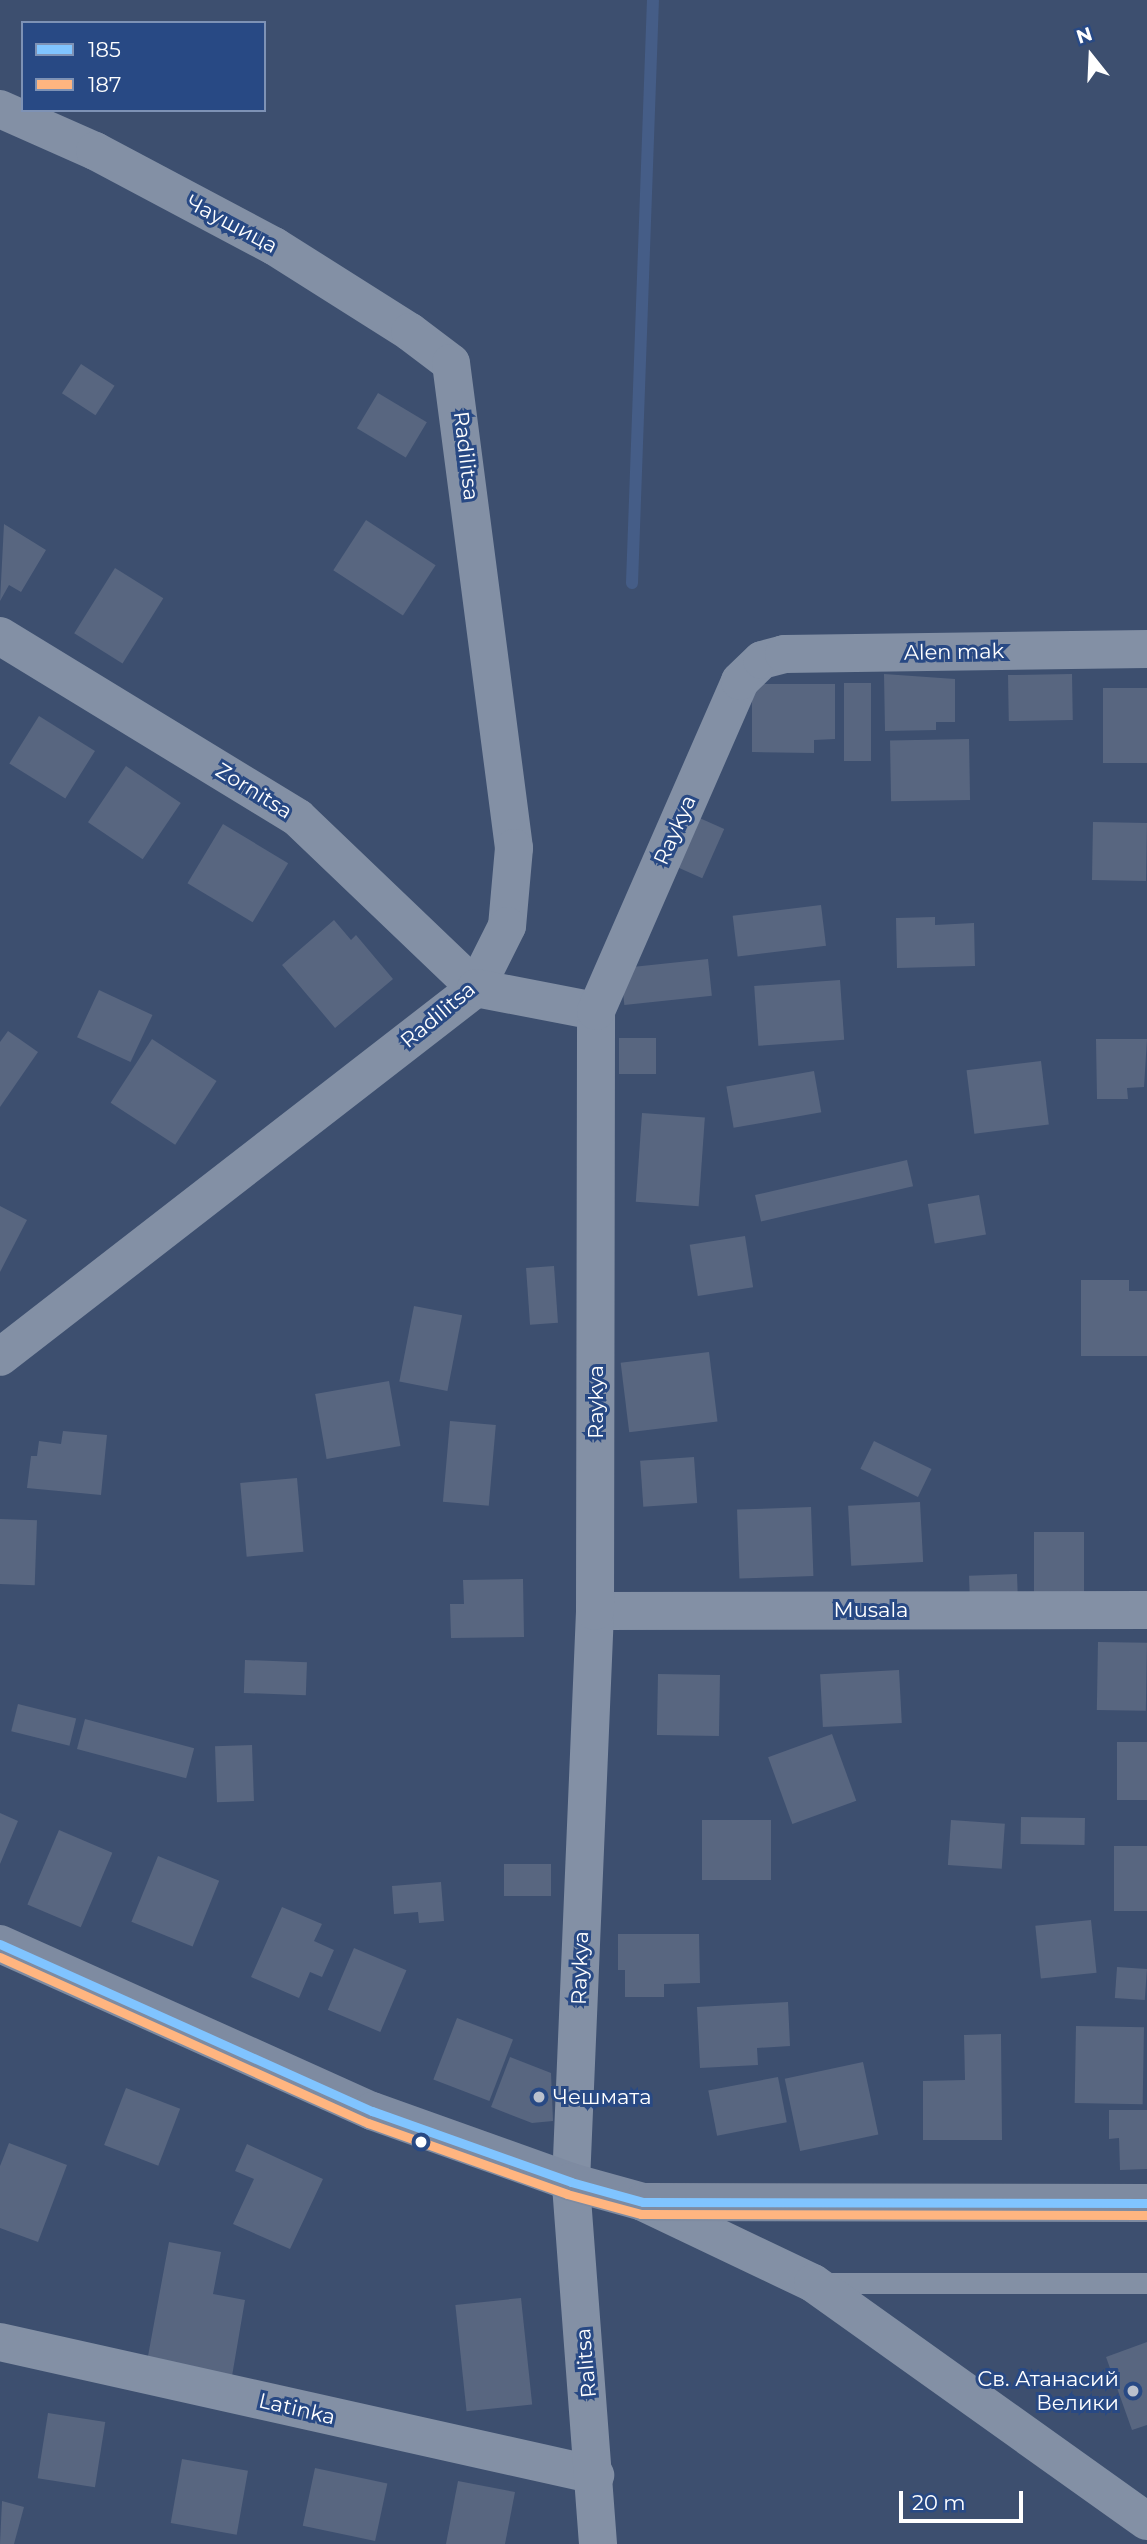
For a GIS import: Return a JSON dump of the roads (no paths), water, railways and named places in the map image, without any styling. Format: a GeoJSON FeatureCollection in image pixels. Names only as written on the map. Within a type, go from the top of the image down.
{"type":"FeatureCollection","features":[{"type":"Feature","properties":{"kind":"street","name":"Чаушица"},"geometry":{"type":"LineString","coordinates":[[0,108],[95,151],[274,246],[451,363]]}},
{"type":"Feature","properties":{"kind":"street","name":"Radilitsa"},"geometry":{"type":"LineString","coordinates":[[5,1345],[476,988],[507,926],[514,848],[451,363]]}},
{"type":"Feature","properties":{"kind":"street","name":"Zornitsa"},"geometry":{"type":"LineString","coordinates":[[0,636],[298,818],[476,988]]}},
{"type":"Feature","properties":{"kind":"street","name":"Alen mak"},"geometry":{"type":"LineString","coordinates":[[762,660],[784,654],[1147,649]]}},
{"type":"Feature","properties":{"kind":"street","name":"Raykya"},"geometry":{"type":"LineString","coordinates":[[571,2182],[595,1611],[596,1011],[740,681],[762,660]]}},
{"type":"Feature","properties":{"kind":"street"},"geometry":{"type":"LineString","coordinates":[[476,988],[596,1011]]}},
{"type":"Feature","properties":{"kind":"street","name":"Musala"},"geometry":{"type":"LineString","coordinates":[[595,1611],[1147,1610]]}},
{"type":"Feature","properties":{"kind":"street"},"geometry":{"type":"LineString","coordinates":[[0,1944],[372,2111],[571,2182],[643,2202],[814,2283],[1147,2521]]}},
{"type":"Feature","properties":{"kind":"street","name":"Ralitsa"},"geometry":{"type":"LineString","coordinates":[[571,2182],[595,2475],[598,2544]]}},
{"type":"Feature","properties":{"kind":"street"},"geometry":{"type":"LineString","coordinates":[[643,2202],[1147,2203]]}},
{"type":"Feature","properties":{"kind":"street","name":"Latinka"},"geometry":{"type":"LineString","coordinates":[[0,2342],[595,2475]]}},
{"type":"Feature","properties":{"kind":"lane"},"geometry":{"type":"LineString","coordinates":[[814,2283],[1147,2283]]}},
{"type":"Feature","properties":{"kind":"waterway"},"geometry":{"type":"LineString","coordinates":[[632,583],[653,0]]}},
{"type":"Feature","properties":{"kind":"place","name":"Чешмата"},"geometry":{"type":"Point","coordinates":[539,2097]}},
{"type":"Feature","properties":{"kind":"place","name":"Св. Атанасий Велики"},"geometry":{"type":"Point","coordinates":[1133,2391]}}]}
